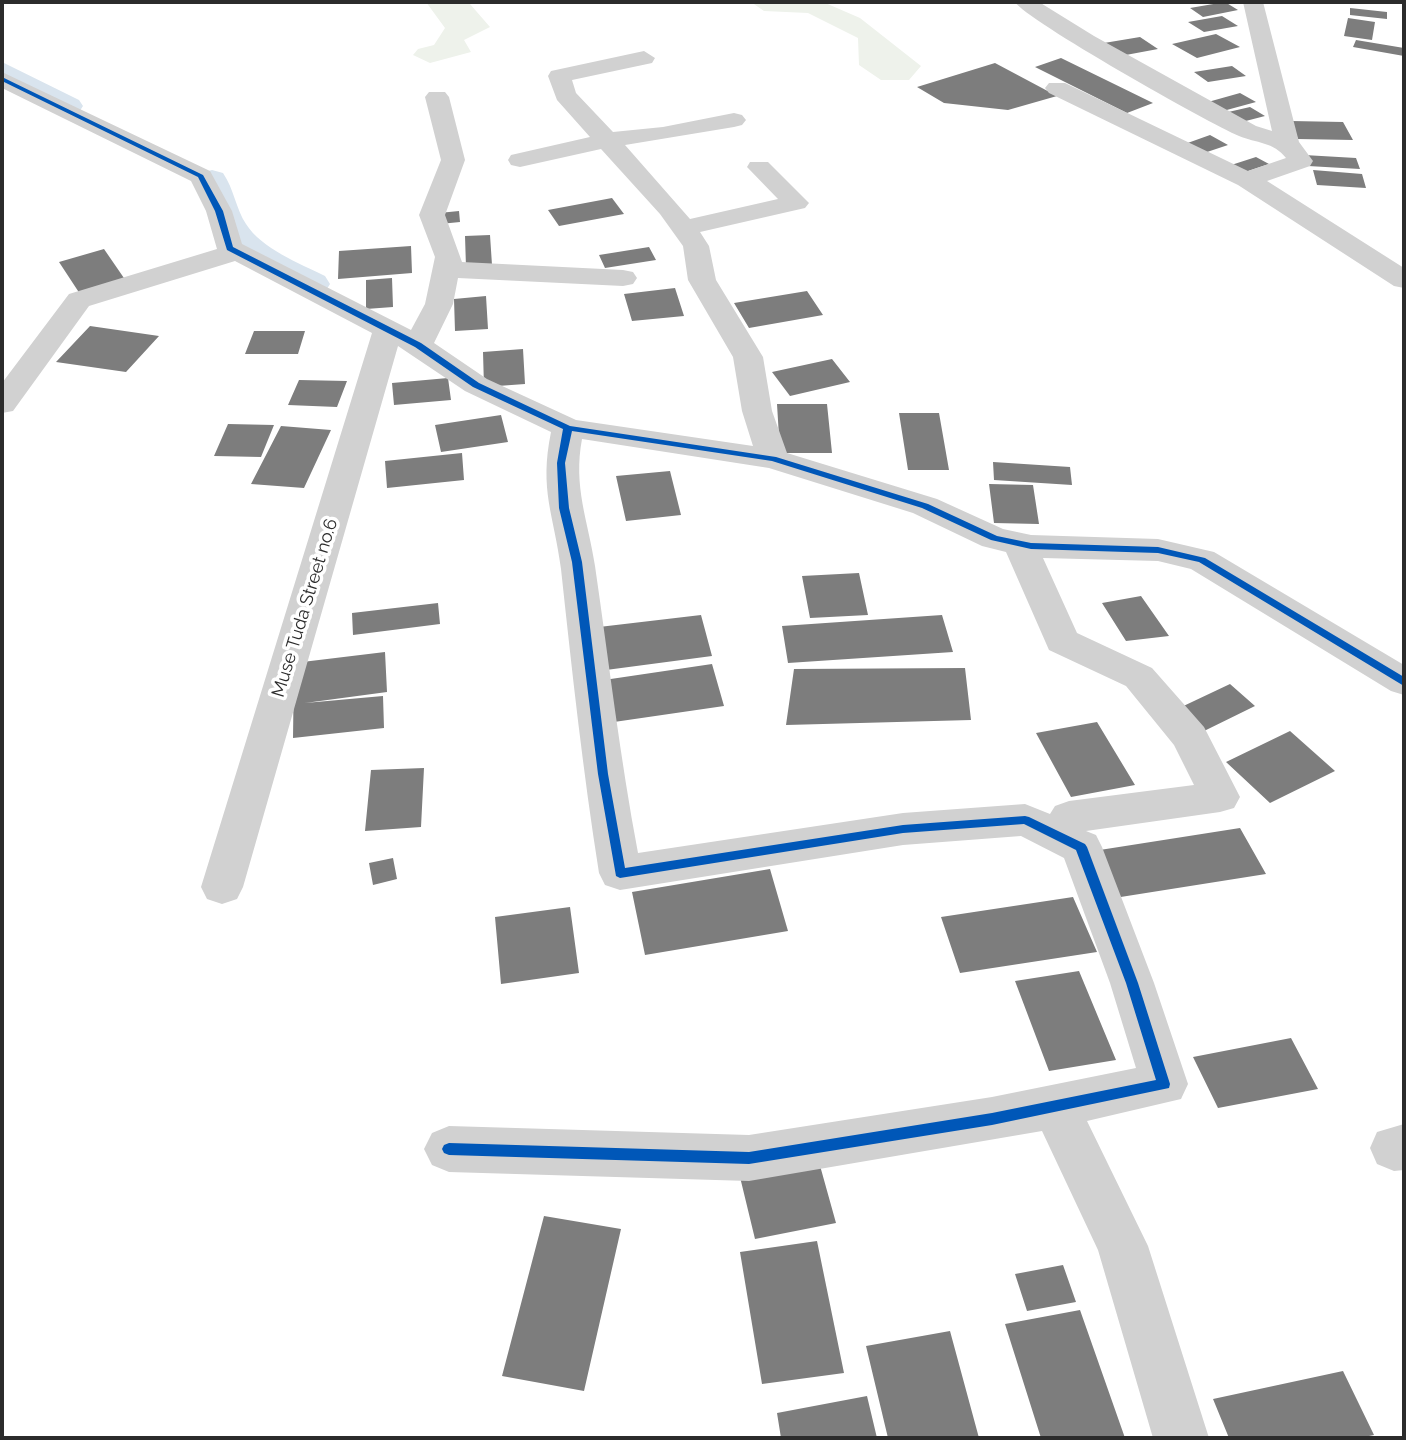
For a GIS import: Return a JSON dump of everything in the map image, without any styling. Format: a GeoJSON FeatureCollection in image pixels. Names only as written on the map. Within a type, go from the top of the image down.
{"type":"FeatureCollection","features":[{"type":"Feature","properties":{"kind":"street"},"geometry":{"type":"LineString","coordinates":[[1025,2],[1086,41],[1247,131],[1287,143]]}},
{"type":"Feature","properties":{"kind":"street"},"geometry":{"type":"LineString","coordinates":[[1247,180],[1301,160],[1287,143],[1252,2]]}},
{"type":"Feature","properties":{"kind":"street"},"geometry":{"type":"LineString","coordinates":[[644,58],[559,76],[565,94],[608,140],[696,246],[702,280],[748,357],[757,411],[773,460]]}},
{"type":"Feature","properties":{"kind":"street"},"geometry":{"type":"LineString","coordinates":[[2,79],[201,176],[219,211],[230,248],[403,337],[476,385],[568,428],[773,460],[925,506],[994,538],[1020,544],[1158,550],[1202,560],[1404,682]]}},
{"type":"Feature","properties":{"kind":"street"},"geometry":{"type":"LineString","coordinates":[[1057,88],[1247,180],[1404,280]]}},
{"type":"Feature","properties":{"kind":"street"},"geometry":{"type":"LineString","coordinates":[[437,97],[453,160],[432,215],[449,257],[447,269],[623,278]]}},
{"type":"Feature","properties":{"kind":"street"},"geometry":{"type":"LineString","coordinates":[[520,160],[608,140],[734,120]]}},
{"type":"Feature","properties":{"kind":"street"},"geometry":{"type":"LineString","coordinates":[[683,229],[796,203],[759,167]]}},
{"type":"Feature","properties":{"kind":"street"},"geometry":{"type":"LineString","coordinates":[[2,404],[79,300],[237,252]]}},
{"type":"Feature","properties":{"kind":"street","name":"Muse Tuda Street no.6"},"geometry":{"type":"LineString","coordinates":[[222,887],[403,337],[439,304],[447,269]]}},
{"type":"Feature","properties":{"kind":"street"},"geometry":{"type":"LineString","coordinates":[[449,1149],[748,1158],[1055,1107],[1164,1084],[1132,983],[1081,847],[1025,820],[903,829],[620,873],[603,774],[577,562],[564,508],[561,463],[568,428]]}},
{"type":"Feature","properties":{"kind":"street"},"geometry":{"type":"LineString","coordinates":[[1020,544],[1062,641],[1139,677],[1190,737],[1220,797],[1069,817],[1064,839]]}},
{"type":"Feature","properties":{"kind":"street"},"geometry":{"type":"LineString","coordinates":[[1055,1107],[1122,1246],[1181,1438]]}},
{"type":"Feature","properties":{"kind":"shaded area"},"geometry":{"type":"Polygon","coordinates":[[[426,2],[470,4],[490,27],[464,40],[471,52],[430,63],[413,55],[418,49],[434,45],[445,28],[426,2]]]}},
{"type":"Feature","properties":{"kind":"shaded area"},"geometry":{"type":"Polygon","coordinates":[[[751,2],[823,2],[860,18],[921,66],[909,80],[881,80],[859,65],[858,38],[808,13],[764,11],[751,2]]]}},
{"type":"Feature","properties":{"kind":"building"},"geometry":{"type":"Polygon","coordinates":[[[1225,2],[1238,10],[1203,17],[1190,8],[1225,2]]]}},
{"type":"Feature","properties":{"kind":"building"},"geometry":{"type":"Polygon","coordinates":[[[1350,8],[1387,12],[1387,19],[1350,15],[1350,8]]]}},
{"type":"Feature","properties":{"kind":"building"},"geometry":{"type":"Polygon","coordinates":[[[1222,16],[1238,26],[1204,32],[1188,22],[1222,16]]]}},
{"type":"Feature","properties":{"kind":"building"},"geometry":{"type":"Polygon","coordinates":[[[1348,18],[1375,22],[1372,40],[1344,36],[1348,18]]]}},
{"type":"Feature","properties":{"kind":"building"},"geometry":{"type":"Polygon","coordinates":[[[1216,34],[1240,47],[1197,58],[1172,44],[1216,34]]]}},
{"type":"Feature","properties":{"kind":"building"},"geometry":{"type":"Polygon","coordinates":[[[1140,37],[1158,49],[1115,57],[1098,44],[1140,37]]]}},
{"type":"Feature","properties":{"kind":"building"},"geometry":{"type":"Polygon","coordinates":[[[1356,40],[1404,48],[1404,56],[1353,47],[1356,40]]]}},
{"type":"Feature","properties":{"kind":"building"},"geometry":{"type":"Polygon","coordinates":[[[1061,58],[1153,103],[1127,113],[1035,67],[1061,58]]]}},
{"type":"Feature","properties":{"kind":"building"},"geometry":{"type":"Polygon","coordinates":[[[995,63],[1057,96],[1008,110],[944,103],[917,87],[995,63]]]}},
{"type":"Feature","properties":{"kind":"building"},"geometry":{"type":"Polygon","coordinates":[[[1232,66],[1246,76],[1208,82],[1194,72],[1232,66]]]}},
{"type":"Feature","properties":{"kind":"building"},"geometry":{"type":"Polygon","coordinates":[[[1240,93],[1256,102],[1223,111],[1208,102],[1240,93]]]}},
{"type":"Feature","properties":{"kind":"building"},"geometry":{"type":"Polygon","coordinates":[[[1250,107],[1265,116],[1238,123],[1224,113],[1250,107]]]}},
{"type":"Feature","properties":{"kind":"building"},"geometry":{"type":"Polygon","coordinates":[[[1291,121],[1343,122],[1353,140],[1298,139],[1291,121]]]}},
{"type":"Feature","properties":{"kind":"building"},"geometry":{"type":"Polygon","coordinates":[[[1210,135],[1228,145],[1201,154],[1182,145],[1210,135]]]}},
{"type":"Feature","properties":{"kind":"building"},"geometry":{"type":"Polygon","coordinates":[[[1304,155],[1356,158],[1360,169],[1308,166],[1304,155]]]}},
{"type":"Feature","properties":{"kind":"building"},"geometry":{"type":"Polygon","coordinates":[[[1256,157],[1269,164],[1239,174],[1225,167],[1256,157]]]}},
{"type":"Feature","properties":{"kind":"building"},"geometry":{"type":"Polygon","coordinates":[[[1313,170],[1362,174],[1366,188],[1317,185],[1313,170]]]}},
{"type":"Feature","properties":{"kind":"building"},"geometry":{"type":"Polygon","coordinates":[[[612,198],[624,214],[559,226],[548,210],[612,198]]]}},
{"type":"Feature","properties":{"kind":"building"},"geometry":{"type":"Polygon","coordinates":[[[459,211],[460,222],[440,224],[439,213],[459,211]]]}},
{"type":"Feature","properties":{"kind":"building"},"geometry":{"type":"Polygon","coordinates":[[[490,235],[492,265],[466,267],[465,236],[490,235]]]}},
{"type":"Feature","properties":{"kind":"building"},"geometry":{"type":"Polygon","coordinates":[[[411,246],[412,273],[338,279],[339,251],[411,246]]]}},
{"type":"Feature","properties":{"kind":"building"},"geometry":{"type":"Polygon","coordinates":[[[649,247],[656,260],[605,268],[599,255],[649,247]]]}},
{"type":"Feature","properties":{"kind":"building"},"geometry":{"type":"Polygon","coordinates":[[[104,249],[126,281],[80,294],[59,262],[104,249]]]}},
{"type":"Feature","properties":{"kind":"building"},"geometry":{"type":"Polygon","coordinates":[[[392,278],[393,307],[366,309],[366,280],[392,278]]]}},
{"type":"Feature","properties":{"kind":"building"},"geometry":{"type":"Polygon","coordinates":[[[675,288],[684,316],[632,321],[624,294],[675,288]]]}},
{"type":"Feature","properties":{"kind":"building"},"geometry":{"type":"Polygon","coordinates":[[[807,291],[823,315],[749,328],[734,303],[807,291]]]}},
{"type":"Feature","properties":{"kind":"building"},"geometry":{"type":"Polygon","coordinates":[[[486,296],[488,329],[455,331],[454,299],[486,296]]]}},
{"type":"Feature","properties":{"kind":"building"},"geometry":{"type":"Polygon","coordinates":[[[90,326],[159,336],[126,372],[56,362],[90,326]]]}},
{"type":"Feature","properties":{"kind":"building"},"geometry":{"type":"Polygon","coordinates":[[[254,331],[305,331],[298,354],[245,354],[254,331]]]}},
{"type":"Feature","properties":{"kind":"building"},"geometry":{"type":"Polygon","coordinates":[[[523,349],[525,384],[484,387],[483,352],[523,349]]]}},
{"type":"Feature","properties":{"kind":"building"},"geometry":{"type":"Polygon","coordinates":[[[832,359],[850,382],[790,396],[772,372],[832,359]]]}},
{"type":"Feature","properties":{"kind":"building"},"geometry":{"type":"Polygon","coordinates":[[[448,378],[451,400],[394,405],[392,383],[448,378]]]}},
{"type":"Feature","properties":{"kind":"building"},"geometry":{"type":"Polygon","coordinates":[[[299,380],[347,381],[337,407],[288,405],[299,380]]]}},
{"type":"Feature","properties":{"kind":"building"},"geometry":{"type":"Polygon","coordinates":[[[777,404],[827,404],[832,453],[780,453],[777,404]]]}},
{"type":"Feature","properties":{"kind":"building"},"geometry":{"type":"Polygon","coordinates":[[[899,413],[939,413],[949,470],[908,470],[899,413]]]}},
{"type":"Feature","properties":{"kind":"building"},"geometry":{"type":"Polygon","coordinates":[[[501,415],[508,442],[441,452],[435,425],[501,415]]]}},
{"type":"Feature","properties":{"kind":"building"},"geometry":{"type":"Polygon","coordinates":[[[228,424],[274,425],[261,457],[214,456],[228,424]]]}},
{"type":"Feature","properties":{"kind":"building"},"geometry":{"type":"Polygon","coordinates":[[[281,426],[331,430],[304,488],[251,484],[281,426]]]}},
{"type":"Feature","properties":{"kind":"building"},"geometry":{"type":"Polygon","coordinates":[[[462,453],[464,480],[387,488],[385,461],[462,453]]]}},
{"type":"Feature","properties":{"kind":"building"},"geometry":{"type":"Polygon","coordinates":[[[993,462],[1070,467],[1072,485],[994,480],[993,462]]]}},
{"type":"Feature","properties":{"kind":"building"},"geometry":{"type":"Polygon","coordinates":[[[670,471],[681,515],[626,521],[616,476],[670,471]]]}},
{"type":"Feature","properties":{"kind":"building"},"geometry":{"type":"Polygon","coordinates":[[[989,484],[1033,485],[1039,524],[994,523],[989,484]]]}},
{"type":"Feature","properties":{"kind":"building"},"geometry":{"type":"Polygon","coordinates":[[[859,573],[868,615],[810,618],[802,576],[859,573]]]}},
{"type":"Feature","properties":{"kind":"building"},"geometry":{"type":"Polygon","coordinates":[[[1141,596],[1169,636],[1126,641],[1102,603],[1141,596]]]}},
{"type":"Feature","properties":{"kind":"building"},"geometry":{"type":"Polygon","coordinates":[[[438,603],[440,624],[353,635],[352,613],[438,603]]]}},
{"type":"Feature","properties":{"kind":"building"},"geometry":{"type":"Polygon","coordinates":[[[701,615],[712,656],[606,670],[599,627],[701,615]]]}},
{"type":"Feature","properties":{"kind":"building"},"geometry":{"type":"Polygon","coordinates":[[[942,615],[953,652],[788,663],[782,626],[942,615]]]}},
{"type":"Feature","properties":{"kind":"building"},"geometry":{"type":"Polygon","coordinates":[[[385,652],[387,692],[305,703],[383,696],[384,728],[293,738],[294,663],[385,652]]]}},
{"type":"Feature","properties":{"kind":"building"},"geometry":{"type":"Polygon","coordinates":[[[712,664],[724,706],[614,722],[604,680],[712,664]]]}},
{"type":"Feature","properties":{"kind":"building"},"geometry":{"type":"Polygon","coordinates":[[[965,668],[971,720],[786,725],[794,669],[965,668]]]}},
{"type":"Feature","properties":{"kind":"building"},"geometry":{"type":"Polygon","coordinates":[[[1230,684],[1255,706],[1200,733],[1175,710],[1230,684]]]}},
{"type":"Feature","properties":{"kind":"building"},"geometry":{"type":"Polygon","coordinates":[[[1097,722],[1135,785],[1071,797],[1036,733],[1097,722]]]}},
{"type":"Feature","properties":{"kind":"building"},"geometry":{"type":"Polygon","coordinates":[[[1290,731],[1335,771],[1270,803],[1226,762],[1290,731]]]}},
{"type":"Feature","properties":{"kind":"building"},"geometry":{"type":"Polygon","coordinates":[[[424,768],[421,827],[365,831],[371,770],[424,768]]]}},
{"type":"Feature","properties":{"kind":"building"},"geometry":{"type":"Polygon","coordinates":[[[1240,828],[1266,874],[1108,899],[1087,852],[1240,828]]]}},
{"type":"Feature","properties":{"kind":"building"},"geometry":{"type":"Polygon","coordinates":[[[393,858],[397,879],[373,885],[369,863],[393,858]]]}},
{"type":"Feature","properties":{"kind":"building"},"geometry":{"type":"Polygon","coordinates":[[[770,869],[788,931],[645,955],[632,892],[770,869]]]}},
{"type":"Feature","properties":{"kind":"building"},"geometry":{"type":"Polygon","coordinates":[[[1073,897],[1097,952],[960,973],[941,917],[1073,897]]]}},
{"type":"Feature","properties":{"kind":"building"},"geometry":{"type":"Polygon","coordinates":[[[570,907],[579,973],[501,984],[495,917],[570,907]]]}},
{"type":"Feature","properties":{"kind":"building"},"geometry":{"type":"Polygon","coordinates":[[[1079,971],[1116,1060],[1049,1071],[1015,981],[1079,971]]]}},
{"type":"Feature","properties":{"kind":"building"},"geometry":{"type":"Polygon","coordinates":[[[1291,1038],[1318,1089],[1218,1108],[1193,1057],[1291,1038]]]}},
{"type":"Feature","properties":{"kind":"building"},"geometry":{"type":"Polygon","coordinates":[[[819,1162],[836,1223],[755,1239],[740,1177],[819,1162]]]}},
{"type":"Feature","properties":{"kind":"building"},"geometry":{"type":"Polygon","coordinates":[[[544,1216],[621,1229],[584,1391],[502,1376],[544,1216]]]}},
{"type":"Feature","properties":{"kind":"building"},"geometry":{"type":"Polygon","coordinates":[[[817,1241],[844,1373],[762,1384],[740,1252],[817,1241]]]}},
{"type":"Feature","properties":{"kind":"building"},"geometry":{"type":"Polygon","coordinates":[[[1063,1265],[1076,1302],[1027,1311],[1015,1274],[1063,1265]]]}},
{"type":"Feature","properties":{"kind":"building"},"geometry":{"type":"Polygon","coordinates":[[[1080,1310],[1125,1438],[1041,1438],[1005,1324],[1080,1310]]]}},
{"type":"Feature","properties":{"kind":"building"},"geometry":{"type":"Polygon","coordinates":[[[950,1331],[979,1438],[888,1438],[866,1346],[950,1331]]]}},
{"type":"Feature","properties":{"kind":"building"},"geometry":{"type":"Polygon","coordinates":[[[1343,1371],[1374,1435],[1359,1438],[1229,1438],[1213,1399],[1343,1371]]]}},
{"type":"Feature","properties":{"kind":"building"},"geometry":{"type":"Polygon","coordinates":[[[867,1396],[877,1438],[781,1438],[777,1413],[867,1396]]]}},
{"type":"Feature","properties":{"kind":"waterway"},"geometry":{"type":"LineString","coordinates":[[2,71],[68,106]]}},
{"type":"Feature","properties":{"kind":"waterway"},"geometry":{"type":"LineString","coordinates":[[212,180],[231,229],[258,254],[312,284]]}},
{"type":"Feature","properties":{"kind":"cycle path"},"geometry":{"type":"LineString","coordinates":[[2,79],[201,176],[219,211],[230,248],[418,345],[476,385],[568,428],[773,459],[925,506],[994,538],[1031,546],[1158,550],[1202,560],[1404,682]]}},
{"type":"Feature","properties":{"kind":"cycle path"},"geometry":{"type":"LineString","coordinates":[[449,1149],[749,1158],[992,1119],[1164,1084],[1132,983],[1081,847],[1025,820],[903,829],[620,873],[603,774],[577,562],[564,508],[561,463],[568,428]]}}]}
